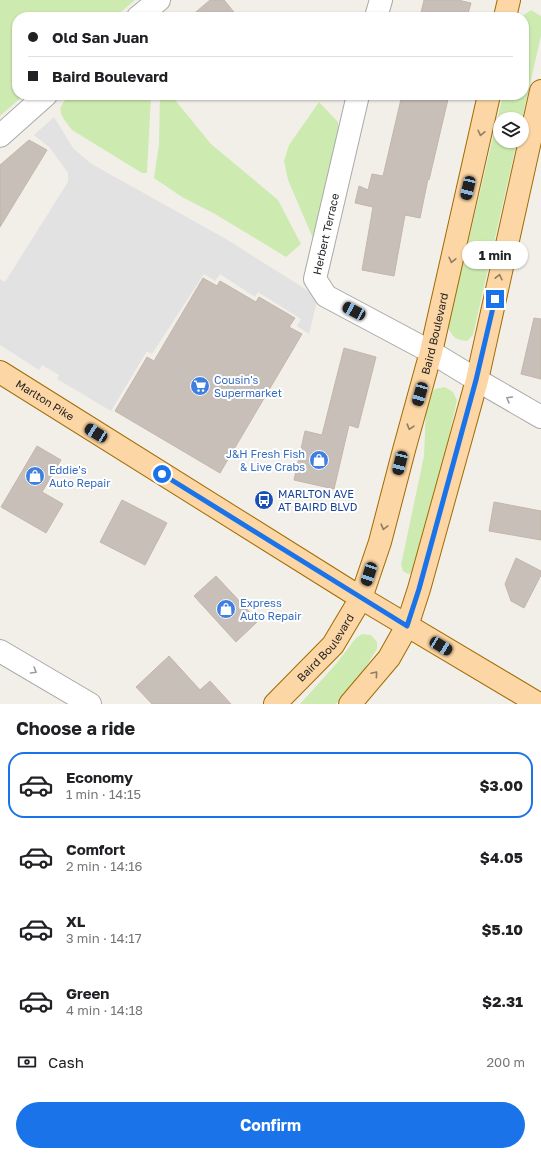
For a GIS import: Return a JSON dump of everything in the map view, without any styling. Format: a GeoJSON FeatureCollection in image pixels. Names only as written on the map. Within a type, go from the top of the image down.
{"type":"FeatureCollection","features":[{"type":"Feature","properties":{"kind":"main road"},"geometry":{"type":"LineString","coordinates":[[506,12],[509,0]]}},
{"type":"Feature","properties":{"kind":"main road"},"geometry":{"type":"LineString","coordinates":[[350,704],[389,658],[407,626],[419,589],[476,380],[541,91]]}},
{"type":"Feature","properties":{"kind":"main road","name":"Baird Boulevard"},"geometry":{"type":"LineString","coordinates":[[275,704],[333,645],[361,598],[380,542],[432,352],[488,100]]}},
{"type":"Feature","properties":{"kind":"main road","name":"Marlton Pike"},"geometry":{"type":"LineString","coordinates":[[0,372],[361,598],[539,704]]}},
{"type":"Feature","properties":{"kind":"street"},"geometry":{"type":"LineString","coordinates":[[144,12],[159,0]]}},
{"type":"Feature","properties":{"kind":"street"},"geometry":{"type":"LineString","coordinates":[[377,12],[381,0]]}},
{"type":"Feature","properties":{"kind":"street"},"geometry":{"type":"LineString","coordinates":[[0,136],[40,100]]}},
{"type":"Feature","properties":{"kind":"street","name":"Herbert Terrace"},"geometry":{"type":"LineString","coordinates":[[357,100],[315,279],[326,296],[432,352],[476,380],[541,417]]}},
{"type":"Feature","properties":{"kind":"street"},"geometry":{"type":"LineString","coordinates":[[0,651],[90,704]]}},
{"type":"Feature","properties":{"kind":"green space"},"geometry":{"type":"Polygon","coordinates":[[[0,0],[135,0],[121,12],[12,12],[12,100],[18,100],[0,116],[0,0]]]}},
{"type":"Feature","properties":{"kind":"green space"},"geometry":{"type":"Polygon","coordinates":[[[531,10],[541,16],[541,36],[529,88],[529,12],[531,10]]]}},
{"type":"Feature","properties":{"kind":"green space"},"geometry":{"type":"Polygon","coordinates":[[[66,100],[151,100],[147,173],[142,173],[72,130],[62,116],[62,104],[66,100]]]}},
{"type":"Feature","properties":{"kind":"green space"},"geometry":{"type":"Polygon","coordinates":[[[160,100],[175,100],[211,144],[278,200],[301,244],[286,257],[215,214],[182,197],[154,178],[159,144],[160,100]]]}},
{"type":"Feature","properties":{"kind":"green space"},"geometry":{"type":"Polygon","coordinates":[[[502,100],[526,100],[524,112],[499,112],[502,100]]]}},
{"type":"Feature","properties":{"kind":"green space"},"geometry":{"type":"Polygon","coordinates":[[[319,102],[338,122],[338,142],[315,243],[288,180],[284,161],[289,145],[319,102]]]}},
{"type":"Feature","properties":{"kind":"green space"},"geometry":{"type":"Polygon","coordinates":[[[493,137],[493,148],[515,148],[473,335],[467,341],[463,341],[457,339],[448,327],[493,137]]]}},
{"type":"Feature","properties":{"kind":"green space"},"geometry":{"type":"Polygon","coordinates":[[[445,387],[453,392],[457,400],[424,549],[415,572],[408,574],[403,571],[401,565],[424,456],[426,410],[430,395],[435,389],[445,387]]]}},
{"type":"Feature","properties":{"kind":"green space"},"geometry":{"type":"Polygon","coordinates":[[[362,634],[371,635],[377,642],[377,649],[361,674],[336,704],[300,704],[336,664],[356,638],[362,634]]]}},
{"type":"Feature","properties":{"kind":"shaded area"},"geometry":{"type":"Polygon","coordinates":[[[54,117],[73,148],[90,163],[226,239],[318,297],[309,334],[297,326],[301,319],[258,292],[255,297],[220,274],[215,281],[204,274],[152,354],[147,351],[111,411],[57,379],[59,375],[42,365],[39,370],[0,345],[0,279],[5,282],[68,182],[68,173],[50,148],[34,135],[54,117]]]}},
{"type":"Feature","properties":{"kind":"building"},"geometry":{"type":"Polygon","coordinates":[[[210,0],[224,0],[234,12],[196,12],[210,0]]]}},
{"type":"Feature","properties":{"kind":"building"},"geometry":{"type":"Polygon","coordinates":[[[424,0],[458,0],[471,3],[468,12],[421,12],[424,0]]]}},
{"type":"Feature","properties":{"kind":"building"},"geometry":{"type":"Polygon","coordinates":[[[401,100],[448,100],[420,218],[405,215],[394,276],[362,270],[373,207],[355,203],[359,186],[368,190],[372,174],[383,176],[401,100]]]}},
{"type":"Feature","properties":{"kind":"building"},"geometry":{"type":"Polygon","coordinates":[[[29,140],[47,150],[0,227],[0,165],[29,140]]]}},
{"type":"Feature","properties":{"kind":"building","name":"Cousin's Supermarket"},"geometry":{"type":"Polygon","coordinates":[[[203,278],[217,286],[220,281],[256,302],[259,297],[295,318],[289,327],[302,334],[220,473],[115,411],[147,357],[154,361],[203,278]]]}},
{"type":"Feature","properties":{"kind":"building"},"geometry":{"type":"Polygon","coordinates":[[[534,318],[541,319],[541,379],[521,374],[534,318]]]}},
{"type":"Feature","properties":{"kind":"building"},"geometry":{"type":"Polygon","coordinates":[[[344,348],[376,357],[358,428],[349,425],[334,489],[294,480],[305,431],[322,435],[344,348]]]}},
{"type":"Feature","properties":{"kind":"building","name":"Eddie's Auto Repair"},"geometry":{"type":"Polygon","coordinates":[[[37,446],[61,460],[42,492],[63,504],[46,533],[1,507],[37,446]]]}},
{"type":"Feature","properties":{"kind":"building"},"geometry":{"type":"Polygon","coordinates":[[[122,500],[167,523],[145,565],[100,542],[122,500]]]}},
{"type":"Feature","properties":{"kind":"building"},"geometry":{"type":"Polygon","coordinates":[[[494,502],[541,511],[541,540],[489,531],[494,502]]]}},
{"type":"Feature","properties":{"kind":"building"},"geometry":{"type":"Polygon","coordinates":[[[516,558],[541,571],[541,575],[524,608],[511,601],[505,584],[516,558]]]}},
{"type":"Feature","properties":{"kind":"building","name":"Express Auto Repair"},"geometry":{"type":"Polygon","coordinates":[[[216,576],[258,621],[236,642],[194,596],[216,576]]]}},
{"type":"Feature","properties":{"kind":"building"},"geometry":{"type":"Polygon","coordinates":[[[169,656],[200,690],[210,681],[231,704],[152,704],[136,687],[169,656]]]}},
{"type":"Feature","properties":{"kind":"place","name":"Cousin's Supermarket"},"geometry":{"type":"Point","coordinates":[200,386]}},
{"type":"Feature","properties":{"kind":"place","name":"J&H Fresh Fish & Live Crabs"},"geometry":{"type":"Point","coordinates":[319,460]}},
{"type":"Feature","properties":{"kind":"place","name":"Eddie's Auto Repair"},"geometry":{"type":"Point","coordinates":[35,476]}},
{"type":"Feature","properties":{"kind":"place","name":"MARLTON AVE AT BAIRD BLVD"},"geometry":{"type":"Point","coordinates":[264,500]}},
{"type":"Feature","properties":{"kind":"place","name":"Express Auto Repair"},"geometry":{"type":"Point","coordinates":[226,609]}},
{"type":"Feature","properties":{"kind":"route"},"geometry":{"type":"LineString","coordinates":[[162,474],[407,626],[419,589],[476,380],[495,299]]}}]}
